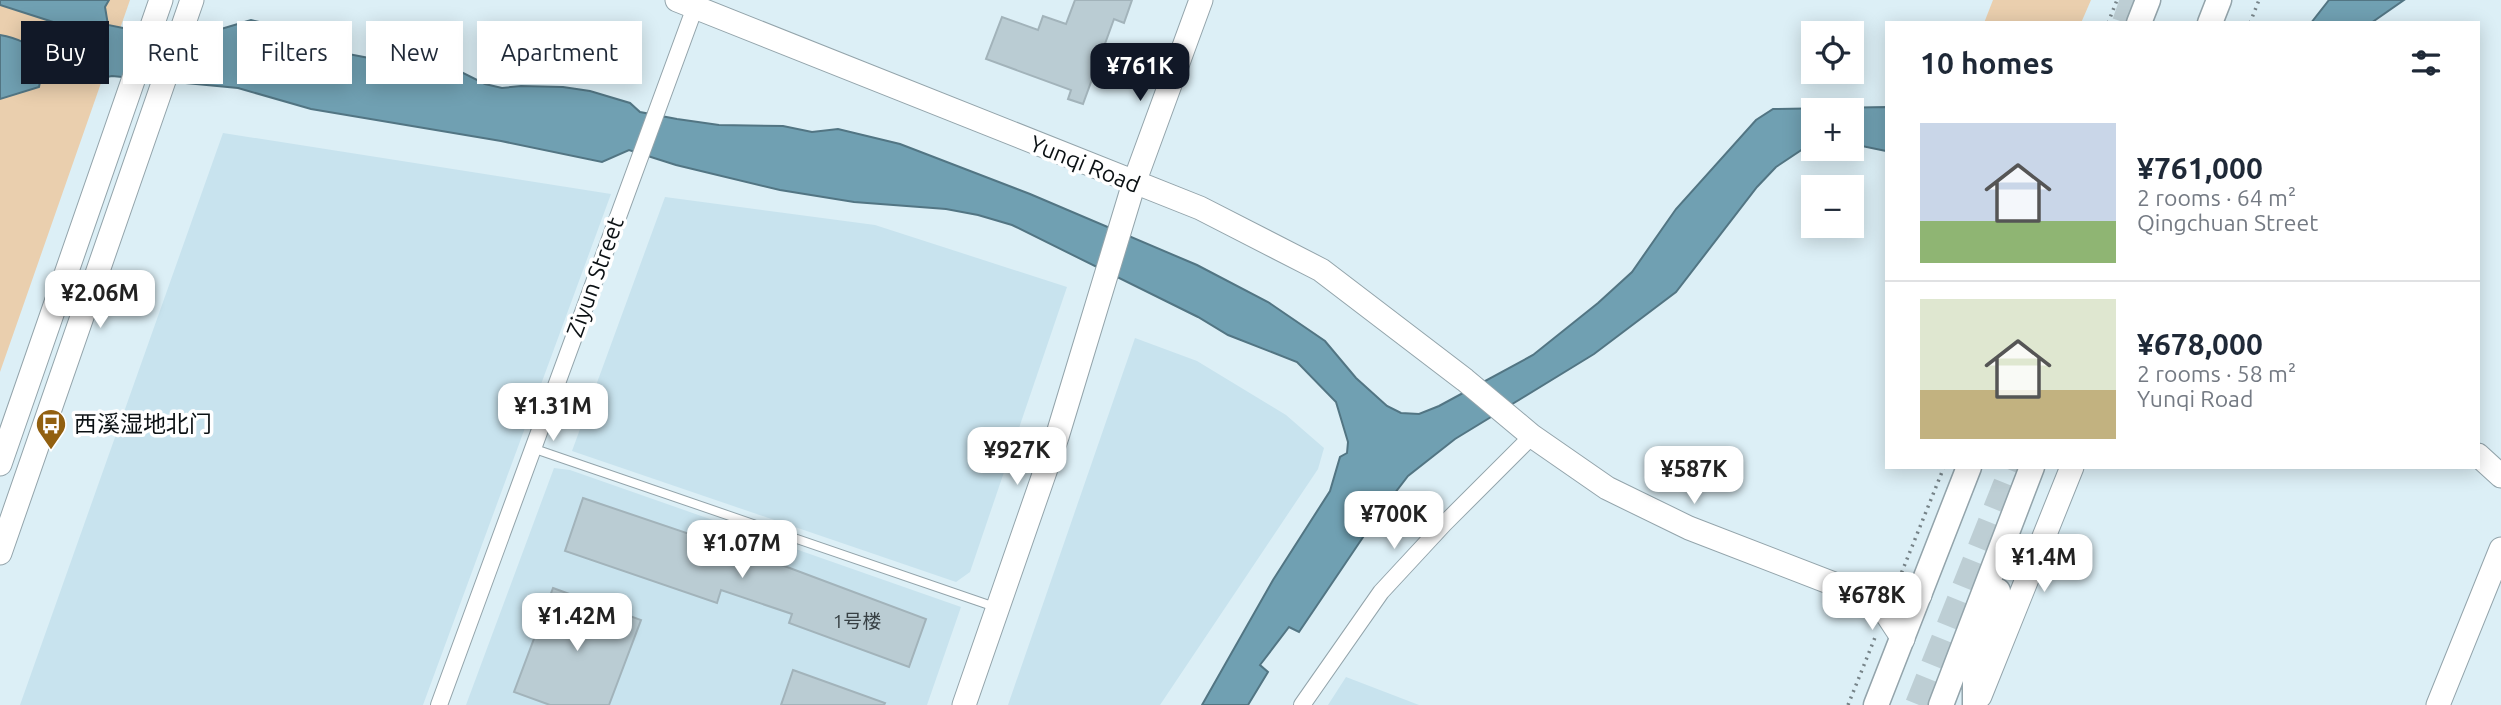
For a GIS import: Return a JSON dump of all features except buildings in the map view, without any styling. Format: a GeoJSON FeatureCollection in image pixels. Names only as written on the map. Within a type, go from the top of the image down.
{"type":"FeatureCollection","features":[{"type":"Feature","properties":{"kind":"main road"},"geometry":{"type":"LineString","coordinates":[[2140,21],[2148,0]]}},
{"type":"Feature","properties":{"kind":"main road"},"geometry":{"type":"LineString","coordinates":[[2211,21],[2219,0]]}},
{"type":"Feature","properties":{"kind":"main road"},"geometry":{"type":"LineString","coordinates":[[1876,705],[1968,469]]}},
{"type":"Feature","properties":{"kind":"main road"},"geometry":{"type":"LineString","coordinates":[[1941,705],[2031,469]]}},
{"type":"Feature","properties":{"kind":"main road"},"geometry":{"type":"LineString","coordinates":[[1976,705],[1975,680],[1998,595],[2000,552]]}},
{"type":"Feature","properties":{"kind":"street"},"geometry":{"type":"LineString","coordinates":[[964,705],[1057,437],[1134,183],[1201,0]]}},
{"type":"Feature","properties":{"kind":"street"},"geometry":{"type":"LineString","coordinates":[[0,464],[160,2]]}},
{"type":"Feature","properties":{"kind":"street","name":"Yunqi Road"},"geometry":{"type":"LineString","coordinates":[[686,3],[1200,208],[1321,270],[1465,380],[1532,436]]}},
{"type":"Feature","properties":{"kind":"street","name":"Ziyun Street"},"geometry":{"type":"LineString","coordinates":[[439,705],[662,92],[686,3]]}},
{"type":"Feature","properties":{"kind":"street"},"geometry":{"type":"LineString","coordinates":[[0,552],[189,7]]}},
{"type":"Feature","properties":{"kind":"street"},"geometry":{"type":"LineString","coordinates":[[1301,705],[1381,592],[1532,436],[1607,488],[1677,522],[1878,601],[1920,595]]}},
{"type":"Feature","properties":{"kind":"street"},"geometry":{"type":"LineString","coordinates":[[2480,457],[2501,476]]}},
{"type":"Feature","properties":{"kind":"street"},"geometry":{"type":"LineString","coordinates":[[1976,705],[2071,469]]}},
{"type":"Feature","properties":{"kind":"street"},"geometry":{"type":"LineString","coordinates":[[2438,705],[2501,549]]}},
{"type":"Feature","properties":{"kind":"street"},"geometry":{"type":"LineString","coordinates":[[1878,601],[1903,639]]}},
{"type":"Feature","properties":{"kind":"lane"},"geometry":{"type":"LineString","coordinates":[[532,448],[998,608]]}},
{"type":"Feature","properties":{"kind":"path"},"geometry":{"type":"LineString","coordinates":[[2109,21],[2117,0]]}},
{"type":"Feature","properties":{"kind":"path"},"geometry":{"type":"LineString","coordinates":[[2251,21],[2259,0]]}},
{"type":"Feature","properties":{"kind":"shaded area"},"geometry":{"type":"Polygon","coordinates":[[[0,0],[130,0],[109,60],[109,21],[21,21],[21,84],[101,84],[0,372],[0,0]]]}},
{"type":"Feature","properties":{"kind":"shaded area"},"geometry":{"type":"Polygon","coordinates":[[[1993,0],[2091,0],[2082,21],[1985,21],[1993,0]]]}},
{"type":"Feature","properties":{"kind":"shaded area"},"geometry":{"type":"Polygon","coordinates":[[[223,133],[611,194],[423,705],[20,705],[223,133]]]}},
{"type":"Feature","properties":{"kind":"shaded area"},"geometry":{"type":"Polygon","coordinates":[[[665,197],[875,225],[1067,287],[970,572],[956,582],[572,451],[665,197]]]}},
{"type":"Feature","properties":{"kind":"shaded area"},"geometry":{"type":"Polygon","coordinates":[[[1135,338],[1197,361],[1286,415],[1324,448],[1318,469],[1160,705],[1008,705],[1135,338]]]}},
{"type":"Feature","properties":{"kind":"shaded area"},"geometry":{"type":"Polygon","coordinates":[[[554,468],[570,470],[961,607],[927,705],[466,705],[554,468]]]}},
{"type":"Feature","properties":{"kind":"shaded area"},"geometry":{"type":"Polygon","coordinates":[[[1346,677],[1419,705],[1328,705],[1346,677]]]}},
{"type":"Feature","properties":{"kind":"water"},"geometry":{"type":"Polygon","coordinates":[[[0,0],[109,0],[105,7],[107,21],[50,21],[0,5],[0,0]]]}},
{"type":"Feature","properties":{"kind":"water"},"geometry":{"type":"Polygon","coordinates":[[[2329,0],[2404,0],[2374,21],[2313,21],[2329,0]]]}},
{"type":"Feature","properties":{"kind":"water"},"geometry":{"type":"Polygon","coordinates":[[[237,24],[237,84],[352,84],[352,55],[366,57],[366,84],[463,84],[463,73],[477,80],[477,84],[502,88],[563,87],[590,91],[630,103],[640,112],[677,119],[719,125],[783,126],[812,132],[838,129],[900,144],[1030,194],[1197,265],[1268,302],[1325,341],[1356,378],[1387,406],[1401,413],[1419,414],[1533,355],[1598,303],[1632,272],[1676,209],[1756,120],[1773,109],[1801,109],[1801,150],[1776,167],[1757,187],[1676,292],[1594,354],[1455,439],[1408,476],[1378,515],[1299,632],[1289,627],[1260,665],[1268,672],[1248,705],[1202,705],[1273,580],[1330,491],[1340,457],[1347,453],[1348,442],[1336,402],[1297,362],[1228,335],[1198,317],[1012,225],[978,215],[946,209],[854,202],[780,190],[676,165],[629,150],[602,162],[501,141],[311,109],[238,88],[196,84],[223,84],[223,28],[237,24]]]}},
{"type":"Feature","properties":{"kind":"water"},"geometry":{"type":"Polygon","coordinates":[[[109,25],[123,28],[123,77],[109,77],[109,25]]]}},
{"type":"Feature","properties":{"kind":"water"},"geometry":{"type":"Polygon","coordinates":[[[0,35],[21,42],[21,84],[40,84],[39,87],[0,99],[0,35]]]}},
{"type":"Feature","properties":{"kind":"water"},"geometry":{"type":"Polygon","coordinates":[[[1864,107],[1885,107],[1885,151],[1864,146],[1864,107]]]}},
{"type":"Feature","properties":{"kind":"tunnel"},"geometry":{"type":"LineString","coordinates":[[2127,21],[2134,0]]}},
{"type":"Feature","properties":{"kind":"tunnel"},"geometry":{"type":"LineString","coordinates":[[1919,705],[2013,469]]}},
{"type":"Feature","properties":{"kind":"place","name":"西溪湿地北门"},"geometry":{"type":"Point","coordinates":[51,451]}}]}
